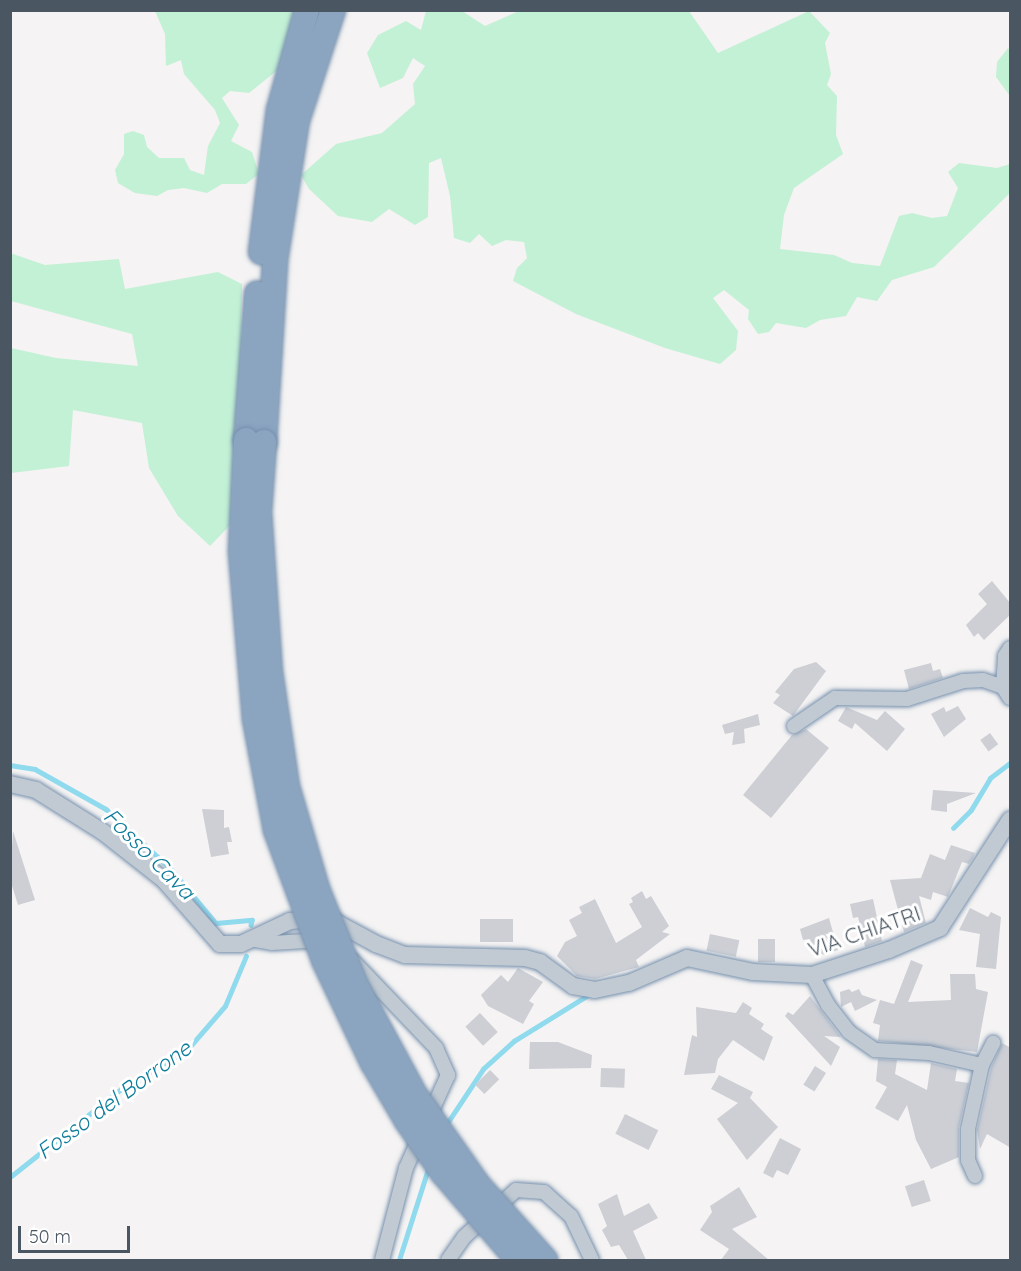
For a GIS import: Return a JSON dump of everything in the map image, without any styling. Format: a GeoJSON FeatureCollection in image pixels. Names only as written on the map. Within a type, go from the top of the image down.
{"type":"FeatureCollection","features":[{"type":"Feature","properties":{"kind":"highway"},"geometry":{"type":"LineString","coordinates":[[307,10],[279,110],[255,441],[241,552],[255,719],[276,830],[324,960],[373,1063],[407,1121],[443,1173],[518,1260]]}},
{"type":"Feature","properties":{"kind":"highway"},"geometry":{"type":"LineString","coordinates":[[268,259],[297,120],[333,10]]}},
{"type":"Feature","properties":{"kind":"highway"},"geometry":{"type":"LineString","coordinates":[[255,441],[270,672],[287,787],[317,889],[356,984],[415,1095],[478,1185],[545,1260]]}},
{"type":"Feature","properties":{"kind":"street"},"geometry":{"type":"LineString","coordinates":[[794,726],[835,698],[907,699],[963,681],[983,680],[1007,692],[1005,656],[1011,648]]}},
{"type":"Feature","properties":{"kind":"street"},"geometry":{"type":"LineString","coordinates":[[10,784],[36,790],[103,832],[164,880],[220,944],[241,944],[250,939],[272,943],[299,938],[326,940],[350,958],[436,1048],[448,1075],[406,1168],[382,1260]]}},
{"type":"Feature","properties":{"kind":"street","name":"VIA CHIATRI"},"geometry":{"type":"LineString","coordinates":[[250,939],[290,921],[328,918],[376,944],[405,955],[525,958],[540,962],[573,986],[595,990],[614,987],[687,958],[753,972],[812,975],[889,950],[940,928],[1011,820]]}},
{"type":"Feature","properties":{"kind":"street"},"geometry":{"type":"LineString","coordinates":[[812,975],[828,1005],[849,1032],[875,1050],[929,1053],[982,1065]]}},
{"type":"Feature","properties":{"kind":"street"},"geometry":{"type":"LineString","coordinates":[[975,1176],[968,1160],[968,1129],[982,1065],[993,1043]]}},
{"type":"Feature","properties":{"kind":"street"},"geometry":{"type":"LineString","coordinates":[[448,1260],[464,1237],[516,1190],[544,1192],[571,1216],[592,1260]]}},
{"type":"Feature","properties":{"kind":"green space"},"geometry":{"type":"Polygon","coordinates":[[[295,10],[284,65],[249,93],[230,91],[222,98],[239,125],[231,141],[252,152],[259,174],[246,184],[222,184],[207,193],[184,188],[168,190],[157,196],[135,193],[118,183],[115,170],[124,154],[124,134],[133,131],[144,135],[147,147],[159,158],[184,158],[190,170],[204,175],[208,146],[220,123],[215,110],[184,74],[181,60],[166,66],[165,34],[155,11],[295,10]]]}},
{"type":"Feature","properties":{"kind":"green space"},"geometry":{"type":"Polygon","coordinates":[[[426,11],[462,11],[485,26],[519,11],[689,11],[718,53],[809,11],[830,33],[825,43],[831,74],[827,85],[837,96],[836,135],[843,154],[794,188],[784,215],[780,249],[834,255],[852,263],[880,266],[899,216],[912,213],[932,218],[947,216],[958,188],[948,172],[959,163],[997,168],[1010,164],[1010,193],[934,267],[892,280],[877,301],[857,297],[846,316],[820,320],[806,328],[776,323],[769,332],[758,334],[748,319],[749,310],[724,290],[713,298],[738,331],[736,350],[720,364],[665,348],[576,314],[513,281],[517,268],[527,258],[524,242],[506,240],[492,246],[479,234],[470,243],[454,238],[450,196],[441,158],[429,163],[428,217],[415,225],[389,209],[372,222],[338,216],[309,189],[301,175],[336,144],[382,133],[415,104],[413,84],[425,66],[413,58],[403,78],[380,88],[367,53],[378,35],[406,21],[421,30],[426,11]]]}},
{"type":"Feature","properties":{"kind":"green space"},"geometry":{"type":"Polygon","coordinates":[[[1008,48],[1010,50],[1010,96],[996,77],[997,62],[1008,48]]]}},
{"type":"Feature","properties":{"kind":"green space"},"geometry":{"type":"Polygon","coordinates":[[[10,253],[45,265],[119,259],[125,289],[218,272],[242,284],[238,517],[210,546],[178,516],[149,468],[142,423],[73,410],[69,466],[11,473],[11,348],[56,358],[138,366],[132,334],[11,301],[10,253]]]}},
{"type":"Feature","properties":{"kind":"building"},"geometry":{"type":"Polygon","coordinates":[[[992,581],[1011,604],[1011,614],[984,640],[978,633],[974,637],[966,625],[987,604],[978,594],[992,581]]]}},
{"type":"Feature","properties":{"kind":"building"},"geometry":{"type":"Polygon","coordinates":[[[816,662],[826,671],[793,716],[773,703],[780,695],[775,692],[794,669],[816,662]]]}},
{"type":"Feature","properties":{"kind":"building"},"geometry":{"type":"Polygon","coordinates":[[[931,663],[933,671],[940,669],[943,678],[909,689],[904,670],[931,663]]]}},
{"type":"Feature","properties":{"kind":"building"},"geometry":{"type":"Polygon","coordinates":[[[958,706],[966,719],[944,737],[931,714],[944,707],[946,712],[958,706]]]}},
{"type":"Feature","properties":{"kind":"building"},"geometry":{"type":"Polygon","coordinates":[[[846,707],[877,720],[885,711],[905,729],[887,751],[855,723],[852,729],[838,721],[846,707]]]}},
{"type":"Feature","properties":{"kind":"building"},"geometry":{"type":"Polygon","coordinates":[[[758,714],[760,725],[744,729],[745,743],[732,745],[734,732],[725,734],[722,725],[758,714]]]}},
{"type":"Feature","properties":{"kind":"building"},"geometry":{"type":"Polygon","coordinates":[[[806,729],[829,748],[771,818],[743,795],[792,735],[806,729]]]}},
{"type":"Feature","properties":{"kind":"building"},"geometry":{"type":"Polygon","coordinates":[[[990,733],[998,744],[989,751],[980,740],[990,733]]]}},
{"type":"Feature","properties":{"kind":"building"},"geometry":{"type":"Polygon","coordinates":[[[933,790],[976,793],[947,804],[947,812],[931,810],[933,790]]]}},
{"type":"Feature","properties":{"kind":"building"},"geometry":{"type":"Polygon","coordinates":[[[202,809],[224,810],[224,828],[229,827],[232,842],[227,842],[229,854],[211,857],[202,809]]]}},
{"type":"Feature","properties":{"kind":"building"},"geometry":{"type":"Polygon","coordinates":[[[13,831],[35,900],[18,905],[10,879],[13,831]]]}},
{"type":"Feature","properties":{"kind":"building"},"geometry":{"type":"Polygon","coordinates":[[[951,845],[975,853],[973,858],[969,864],[962,862],[948,897],[933,892],[931,900],[919,896],[926,923],[904,932],[890,880],[921,878],[930,854],[945,860],[951,845]]]}},
{"type":"Feature","properties":{"kind":"building"},"geometry":{"type":"Polygon","coordinates":[[[642,891],[646,899],[651,896],[669,926],[662,932],[670,934],[636,960],[639,967],[595,979],[577,976],[557,956],[565,942],[577,936],[569,920],[582,913],[579,907],[595,899],[616,943],[642,927],[629,904],[633,902],[631,898],[642,891]]]}},
{"type":"Feature","properties":{"kind":"building"},"geometry":{"type":"Polygon","coordinates":[[[873,899],[882,941],[865,947],[858,917],[853,918],[850,904],[873,899]]]}},
{"type":"Feature","properties":{"kind":"building"},"geometry":{"type":"Polygon","coordinates":[[[970,908],[988,917],[991,912],[1001,917],[996,969],[976,967],[980,934],[959,930],[970,908]]]}},
{"type":"Feature","properties":{"kind":"building"},"geometry":{"type":"Polygon","coordinates":[[[829,918],[838,950],[815,957],[810,939],[803,940],[800,929],[829,918]]]}},
{"type":"Feature","properties":{"kind":"building"},"geometry":{"type":"Polygon","coordinates":[[[480,919],[513,919],[513,942],[480,942],[480,919]]]}},
{"type":"Feature","properties":{"kind":"building"},"geometry":{"type":"Polygon","coordinates":[[[710,934],[739,940],[736,957],[706,951],[710,934]]]}},
{"type":"Feature","properties":{"kind":"building"},"geometry":{"type":"Polygon","coordinates":[[[758,939],[775,939],[775,962],[758,962],[758,939]]]}},
{"type":"Feature","properties":{"kind":"building"},"geometry":{"type":"Polygon","coordinates":[[[911,960],[923,965],[908,1002],[951,1000],[950,974],[975,974],[976,989],[988,992],[977,1052],[878,1041],[880,1025],[873,1023],[880,1000],[894,1004],[911,960]]]}},
{"type":"Feature","properties":{"kind":"building"},"geometry":{"type":"Polygon","coordinates":[[[518,968],[543,982],[529,1001],[534,1004],[523,1024],[488,1006],[481,995],[501,975],[508,982],[518,968]]]}},
{"type":"Feature","properties":{"kind":"building"},"geometry":{"type":"Polygon","coordinates":[[[849,989],[852,992],[859,989],[862,995],[877,1000],[855,1011],[851,1002],[841,1007],[840,992],[849,989]]]}},
{"type":"Feature","properties":{"kind":"building"},"geometry":{"type":"Polygon","coordinates":[[[810,996],[841,1037],[824,1036],[840,1047],[831,1066],[785,1016],[788,1012],[793,1015],[810,996]]]}},
{"type":"Feature","properties":{"kind":"building"},"geometry":{"type":"Polygon","coordinates":[[[743,1002],[752,1008],[749,1014],[764,1024],[761,1029],[773,1037],[764,1061],[733,1040],[718,1059],[715,1073],[684,1075],[692,1035],[697,1037],[696,1007],[736,1013],[743,1002]]]}},
{"type":"Feature","properties":{"kind":"building"},"geometry":{"type":"Polygon","coordinates":[[[480,1013],[498,1032],[483,1046],[465,1027],[480,1013]]]}},
{"type":"Feature","properties":{"kind":"building"},"geometry":{"type":"Polygon","coordinates":[[[530,1042],[558,1042],[592,1055],[591,1068],[529,1069],[530,1042]]]}},
{"type":"Feature","properties":{"kind":"building"},"geometry":{"type":"Polygon","coordinates":[[[1002,1043],[1011,1048],[1011,1148],[987,1134],[980,1149],[977,1130],[991,1068],[1002,1043]]]}},
{"type":"Feature","properties":{"kind":"building"},"geometry":{"type":"Polygon","coordinates":[[[878,1059],[897,1060],[895,1074],[927,1090],[931,1063],[957,1069],[955,1081],[969,1083],[959,1127],[959,1157],[931,1169],[916,1140],[907,1105],[898,1121],[875,1108],[887,1087],[876,1081],[878,1059]]]}},
{"type":"Feature","properties":{"kind":"building"},"geometry":{"type":"Polygon","coordinates":[[[815,1066],[826,1073],[814,1092],[803,1085],[815,1066]]]}},
{"type":"Feature","properties":{"kind":"building"},"geometry":{"type":"Polygon","coordinates":[[[601,1068],[625,1069],[624,1088],[600,1087],[601,1068]]]}},
{"type":"Feature","properties":{"kind":"building"},"geometry":{"type":"Polygon","coordinates":[[[490,1070],[499,1079],[484,1094],[475,1085],[490,1070]]]}},
{"type":"Feature","properties":{"kind":"building"},"geometry":{"type":"Polygon","coordinates":[[[719,1075],[753,1092],[750,1098],[778,1127],[747,1160],[717,1119],[738,1103],[711,1089],[719,1075]]]}},
{"type":"Feature","properties":{"kind":"building"},"geometry":{"type":"Polygon","coordinates":[[[625,1114],[658,1130],[649,1150],[615,1134],[625,1114]]]}},
{"type":"Feature","properties":{"kind":"building"},"geometry":{"type":"Polygon","coordinates":[[[780,1138],[801,1149],[788,1175],[777,1170],[773,1178],[763,1173],[780,1138]]]}},
{"type":"Feature","properties":{"kind":"building"},"geometry":{"type":"Polygon","coordinates":[[[924,1180],[931,1201],[912,1207],[905,1186],[924,1180]]]}},
{"type":"Feature","properties":{"kind":"building"},"geometry":{"type":"Polygon","coordinates":[[[739,1187],[757,1217],[732,1229],[769,1260],[721,1260],[729,1249],[700,1230],[712,1212],[710,1206],[739,1187]]]}},
{"type":"Feature","properties":{"kind":"building"},"geometry":{"type":"Polygon","coordinates":[[[617,1194],[624,1216],[649,1203],[658,1218],[633,1231],[646,1260],[628,1260],[619,1245],[611,1247],[602,1230],[607,1226],[598,1204],[617,1194]]]}},
{"type":"Feature","properties":{"kind":"waterway","name":"Fosso Cava"},"geometry":{"type":"LineString","coordinates":[[953,828],[971,810],[990,778],[1010,763]]}},
{"type":"Feature","properties":{"kind":"waterway","name":"Fosso Cava"},"geometry":{"type":"LineString","coordinates":[[10,765],[35,769],[106,809],[170,868],[216,923],[252,920],[251,925]]}},
{"type":"Feature","properties":{"kind":"waterway","name":"Fosso del Borrone"},"geometry":{"type":"LineString","coordinates":[[10,1177],[121,1089],[187,1050],[225,1006],[246,956]]}},
{"type":"Feature","properties":{"kind":"waterway"},"geometry":{"type":"LineString","coordinates":[[446,1125],[483,1069],[514,1041],[585,997]]}},
{"type":"Feature","properties":{"kind":"waterway"},"geometry":{"type":"LineString","coordinates":[[399,1260],[429,1166]]}}]}
